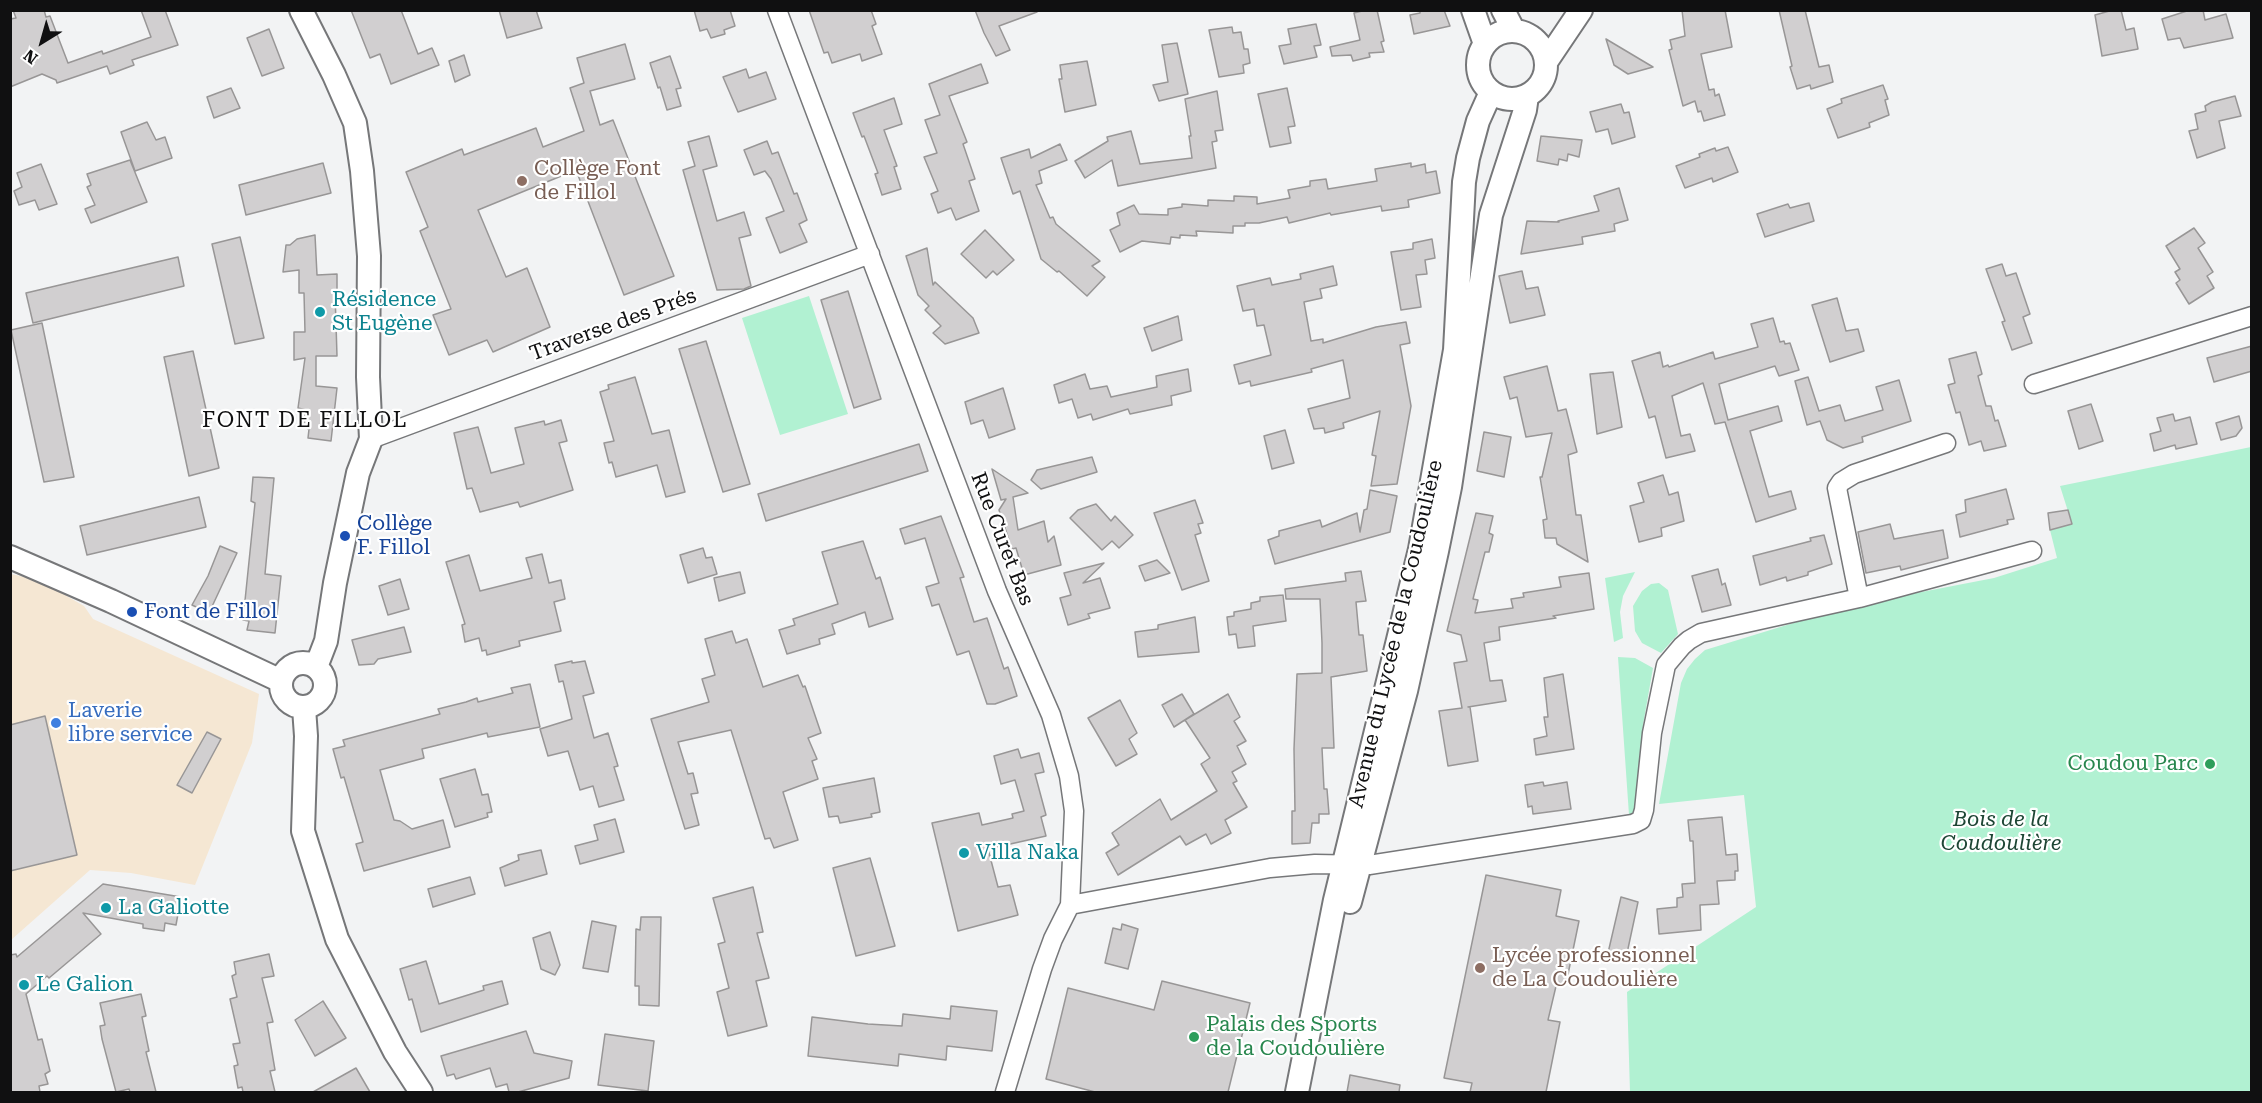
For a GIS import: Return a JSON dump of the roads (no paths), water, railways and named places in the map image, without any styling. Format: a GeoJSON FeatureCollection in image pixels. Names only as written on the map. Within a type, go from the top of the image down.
{"type":"FeatureCollection","features":[{"type":"Feature","properties":{"kind":"street"},"geometry":{"type":"LineString","coordinates":[[301,10],[355,123],[363,171],[369,256],[368,397],[371,439],[358,473],[335,584],[326,641],[316,667]]}},
{"type":"Feature","properties":{"kind":"street","name":"Rue Curet Bas"},"geometry":{"type":"LineString","coordinates":[[777,10],[997,591],[1051,715],[1069,776],[1074,811],[1070,905],[1053,939],[1042,969],[1005,1092]]}},
{"type":"Feature","properties":{"kind":"street"},"geometry":{"type":"LineString","coordinates":[[1473,10],[1485,44]]}},
{"type":"Feature","properties":{"kind":"street"},"geometry":{"type":"LineString","coordinates":[[1503,10],[1522,34],[1538,43],[1544,52],[1546,62],[1542,82],[1527,96],[1509,99],[1491,92],[1480,78],[1478,60],[1485,44],[1494,36],[1522,34],[1549,35],[1576,19]]}},
{"type":"Feature","properties":{"kind":"street"},"geometry":{"type":"LineString","coordinates":[[1546,62],[1576,19]]}},
{"type":"Feature","properties":{"kind":"street","name":"Avenue du Lycée de la Coudoulière"},"geometry":{"type":"LineString","coordinates":[[1297,1092],[1315,999],[1350,905],[1352,865],[1420,549],[1455,350],[1464,182],[1478,121],[1491,92]]}},
{"type":"Feature","properties":{"kind":"street","name":"Avenue du Lycée de la Coudoulière"},"geometry":{"type":"LineString","coordinates":[[1352,865],[1406,691],[1448,497],[1491,215],[1525,110],[1527,96]]}},
{"type":"Feature","properties":{"kind":"street","name":"Traverse des Prés"},"geometry":{"type":"LineString","coordinates":[[371,439],[870,254]]}},
{"type":"Feature","properties":{"kind":"street"},"geometry":{"type":"LineString","coordinates":[[2034,384],[2252,316]]}},
{"type":"Feature","properties":{"kind":"street"},"geometry":{"type":"LineString","coordinates":[[1859,598],[1837,488],[1846,477],[1946,443]]}},
{"type":"Feature","properties":{"kind":"street"},"geometry":{"type":"LineString","coordinates":[[1070,905],[1270,868],[1315,864],[1352,865],[1634,824],[1641,820],[1644,810],[1652,733],[1666,665],[1682,646],[1701,633],[1859,598],[2032,551]]}},
{"type":"Feature","properties":{"kind":"street"},"geometry":{"type":"LineString","coordinates":[[10,557],[111,601],[281,681]]}},
{"type":"Feature","properties":{"kind":"street"},"geometry":{"type":"LineString","coordinates":[[309,663],[316,667],[325,681],[324,695],[316,704],[304,708],[286,700],[281,681],[287,670],[297,664],[309,663]]}},
{"type":"Feature","properties":{"kind":"street"},"geometry":{"type":"LineString","coordinates":[[304,708],[306,736],[303,831],[337,939],[395,1052],[421,1092]]}},
{"type":"Feature","properties":{"kind":"place","name":"Collège Font de Fillol"},"geometry":{"type":"Point","coordinates":[522,181]}},
{"type":"Feature","properties":{"kind":"place","name":"Résidence St Eugène"},"geometry":{"type":"Point","coordinates":[320,312]}},
{"type":"Feature","properties":{"kind":"place","name":"Collège F. Fillol"},"geometry":{"type":"Point","coordinates":[345,536]}},
{"type":"Feature","properties":{"kind":"place","name":"Font de Fillol"},"geometry":{"type":"Point","coordinates":[132,612]}},
{"type":"Feature","properties":{"kind":"place","name":"Laverie libre service"},"geometry":{"type":"Point","coordinates":[56,723]}},
{"type":"Feature","properties":{"kind":"place","name":"Coudou Parc"},"geometry":{"type":"Point","coordinates":[2210,764]}},
{"type":"Feature","properties":{"kind":"place","name":"Villa Naka"},"geometry":{"type":"Point","coordinates":[964,853]}},
{"type":"Feature","properties":{"kind":"place","name":"La Galiotte"},"geometry":{"type":"Point","coordinates":[106,908]}},
{"type":"Feature","properties":{"kind":"place","name":"Lycée professionnel de La Coudoulière"},"geometry":{"type":"Point","coordinates":[1480,968]}},
{"type":"Feature","properties":{"kind":"place","name":"Le Galion"},"geometry":{"type":"Point","coordinates":[24,985]}},
{"type":"Feature","properties":{"kind":"place","name":"Palais des Sports de la Coudoulière"},"geometry":{"type":"Point","coordinates":[1194,1037]}},
{"type":"Feature","properties":{"kind":"district","name":"FONT DE FILLOL"},"geometry":{"type":"Point","coordinates":[305,421]}},
{"type":"Feature","properties":{"kind":"park label","name":"Bois de la Coudoulière"},"geometry":{"type":"Point","coordinates":[2001,832]}}]}
